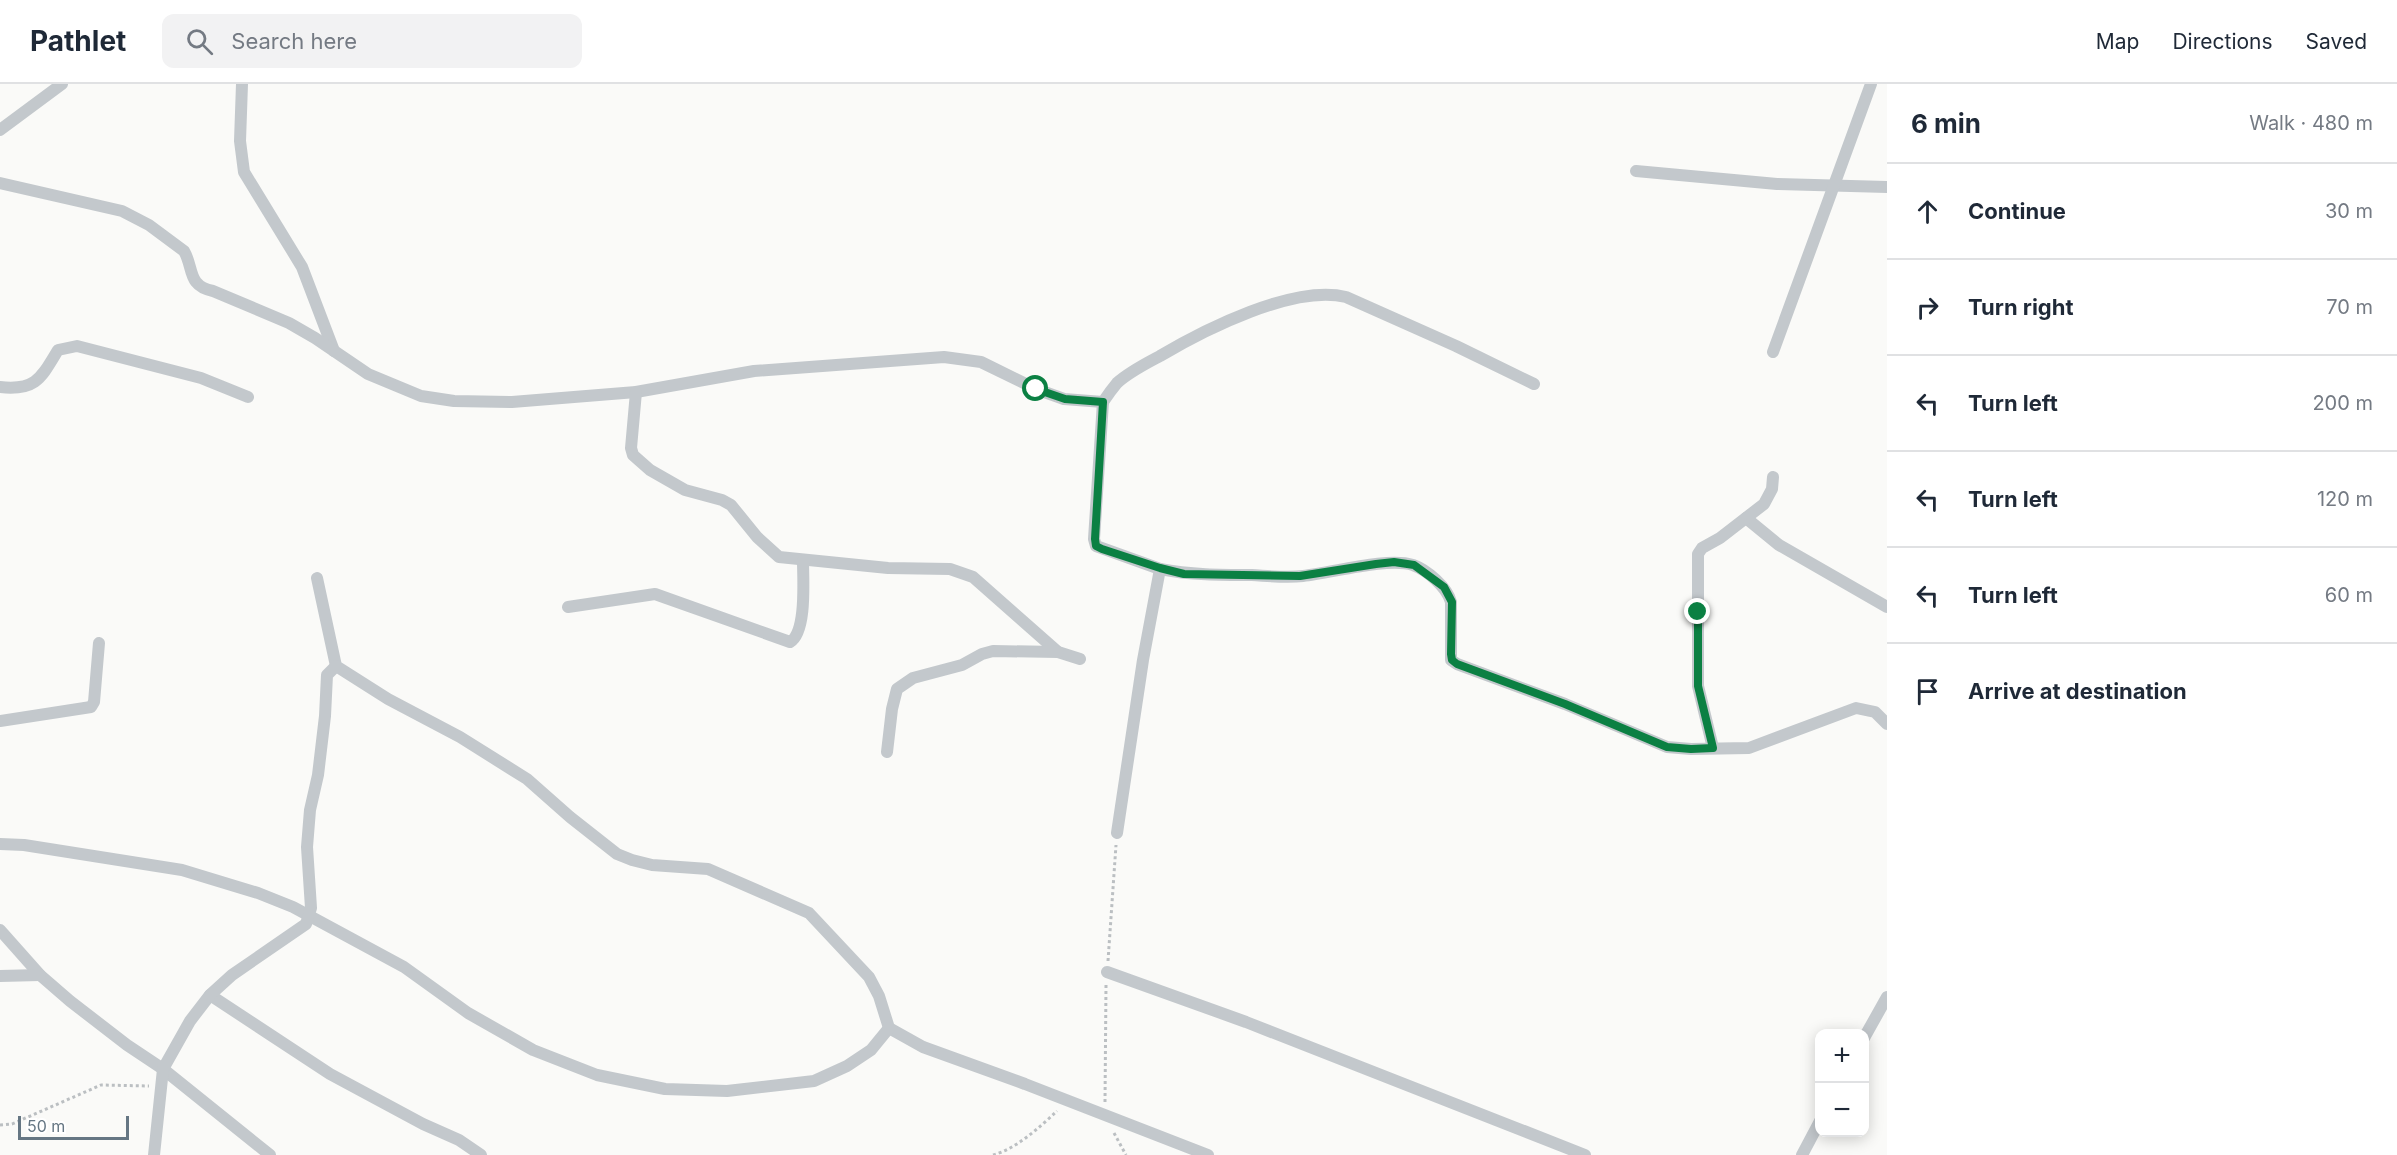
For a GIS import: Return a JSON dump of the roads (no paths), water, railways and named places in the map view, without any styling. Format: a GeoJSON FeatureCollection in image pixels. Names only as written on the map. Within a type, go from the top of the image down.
{"type":"FeatureCollection","features":[{"type":"Feature","properties":{"kind":"street"},"geometry":{"type":"LineString","coordinates":[[0,130],[62,84]]}},
{"type":"Feature","properties":{"kind":"street"},"geometry":{"type":"LineString","coordinates":[[242,84],[240,141],[244,172],[302,267],[335,353]]}},
{"type":"Feature","properties":{"kind":"street"},"geometry":{"type":"LineString","coordinates":[[1773,352],[1871,84]]}},
{"type":"Feature","properties":{"kind":"street"},"geometry":{"type":"LineString","coordinates":[[1636,171],[1777,184],[1887,187]]}},
{"type":"Feature","properties":{"kind":"street"},"geometry":{"type":"LineString","coordinates":[[0,183],[122,211],[149,225],[184,251],[188,258],[191,275],[203,289],[213,291],[289,323],[368,374],[421,396],[454,401],[512,402],[636,392],[754,372],[944,357],[981,362],[1036,389],[1065,399],[1103,402]]}},
{"type":"Feature","properties":{"kind":"street"},"geometry":{"type":"LineString","coordinates":[[1534,384],[1346,297],[1333,294],[1274,304],[1227,322],[1138,368],[1117,383],[1103,402],[1095,525],[1096,546],[1184,574],[1300,576],[1394,562],[1414,565],[1444,587],[1449,594],[1452,602],[1451,654],[1452,660],[1457,664],[1565,704],[1667,747],[1749,748],[1856,708],[1875,712],[1887,724]]}},
{"type":"Feature","properties":{"kind":"street"},"geometry":{"type":"LineString","coordinates":[[0,387],[15,389],[32,386],[43,375],[58,350],[76,346],[201,378],[248,397]]}},
{"type":"Feature","properties":{"kind":"street"},"geometry":{"type":"LineString","coordinates":[[636,392],[631,448],[638,460],[650,470],[685,490],[722,500],[731,505],[757,537],[777,556],[803,561],[888,568],[935,568],[962,573],[973,577],[1058,652]]}},
{"type":"Feature","properties":{"kind":"street"},"geometry":{"type":"LineString","coordinates":[[1713,748],[1698,686],[1698,554],[1702,548],[1720,538],[1769,497],[1773,477]]}},
{"type":"Feature","properties":{"kind":"street"},"geometry":{"type":"LineString","coordinates":[[1746,518],[1779,545],[1887,607]]}},
{"type":"Feature","properties":{"kind":"street"},"geometry":{"type":"LineString","coordinates":[[568,607],[655,594],[790,642],[796,636],[801,618],[803,561]]}},
{"type":"Feature","properties":{"kind":"street"},"geometry":{"type":"LineString","coordinates":[[1117,833],[1143,660],[1160,568]]}},
{"type":"Feature","properties":{"kind":"street"},"geometry":{"type":"LineString","coordinates":[[317,578],[336,666],[388,699],[460,737],[527,779],[617,854],[652,865],[708,869],[808,913],[869,977],[879,996],[889,1028],[933,1050],[1208,1155]]}},
{"type":"Feature","properties":{"kind":"street"},"geometry":{"type":"LineString","coordinates":[[0,722],[13,718],[91,707],[94,702],[99,643]]}},
{"type":"Feature","properties":{"kind":"street"},"geometry":{"type":"LineString","coordinates":[[887,752],[892,709],[897,689],[913,678],[962,665],[993,651],[1058,652],[1080,659]]}},
{"type":"Feature","properties":{"kind":"street"},"geometry":{"type":"LineString","coordinates":[[154,1155],[163,1069],[190,1021],[210,995],[232,975],[306,924],[310,917],[307,847],[310,810],[319,763],[327,675],[336,666]]}},
{"type":"Feature","properties":{"kind":"street"},"geometry":{"type":"LineString","coordinates":[[0,844],[24,845],[182,870],[258,893],[293,907],[404,967],[468,1013],[533,1050],[597,1075],[665,1089],[727,1091],[814,1081],[847,1066],[871,1050],[889,1028]]}},
{"type":"Feature","properties":{"kind":"street"},"geometry":{"type":"LineString","coordinates":[[0,930],[40,975],[70,1001],[163,1069],[270,1155]]}},
{"type":"Feature","properties":{"kind":"street"},"geometry":{"type":"LineString","coordinates":[[1107,972],[1246,1022],[1585,1155]]}},
{"type":"Feature","properties":{"kind":"street"},"geometry":{"type":"LineString","coordinates":[[0,976],[40,975]]}},
{"type":"Feature","properties":{"kind":"street"},"geometry":{"type":"LineString","coordinates":[[210,995],[330,1074],[423,1124],[459,1140],[481,1155]]}},
{"type":"Feature","properties":{"kind":"street"},"geometry":{"type":"LineString","coordinates":[[1869,1029],[1887,997]]}},
{"type":"Feature","properties":{"kind":"street"},"geometry":{"type":"LineString","coordinates":[[1802,1155],[1815,1130]]}}]}
